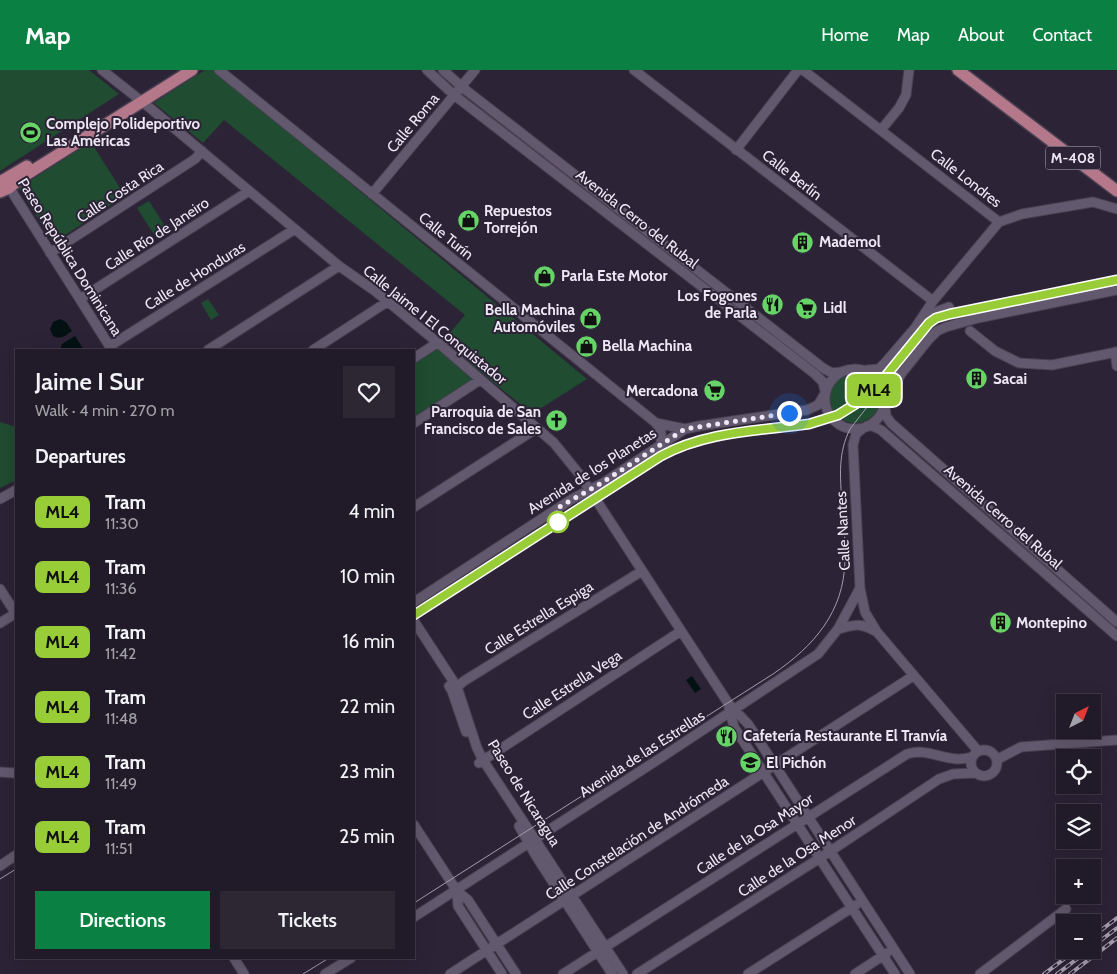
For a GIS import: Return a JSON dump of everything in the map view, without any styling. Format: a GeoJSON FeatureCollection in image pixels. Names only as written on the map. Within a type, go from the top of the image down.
{"type":"FeatureCollection","features":[{"type":"Feature","properties":{"kind":"main road"},"geometry":{"type":"LineString","coordinates":[[139,99],[178,70]]}},
{"type":"Feature","properties":{"kind":"main road"},"geometry":{"type":"LineString","coordinates":[[3,185],[139,99],[192,70]]}},
{"type":"Feature","properties":{"kind":"main road","name":"M-408"},"geometry":{"type":"LineString","coordinates":[[958,70],[1117,191]]}},
{"type":"Feature","properties":{"kind":"main road","name":"M-408"},"geometry":{"type":"LineString","coordinates":[[964,70],[996,98]]}},
{"type":"Feature","properties":{"kind":"street","name":"Calle Jaime I El Conquistador"},"geometry":{"type":"LineString","coordinates":[[102,70],[339,266],[437,343],[554,443],[580,475],[728,702],[732,711],[734,727],[895,974]]}},
{"type":"Feature","properties":{"kind":"street","name":"Calle Turín"},"geometry":{"type":"LineString","coordinates":[[219,70],[656,423],[685,429],[811,409],[818,405],[825,392]]}},
{"type":"Feature","properties":{"kind":"street","name":"Avenida Cerro del Rubal"},"geometry":{"type":"LineString","coordinates":[[427,70],[454,95],[815,374],[823,382],[825,392]]}},
{"type":"Feature","properties":{"kind":"street","name":"Avenida Cerro del Rubal"},"geometry":{"type":"LineString","coordinates":[[443,70],[462,87],[826,370],[840,372]]}},
{"type":"Feature","properties":{"kind":"street","name":"Calle Roma"},"geometry":{"type":"LineString","coordinates":[[372,194],[475,70]]}},
{"type":"Feature","properties":{"kind":"street","name":"Calle Berlín"},"geometry":{"type":"LineString","coordinates":[[634,70],[933,301]]}},
{"type":"Feature","properties":{"kind":"street"},"geometry":{"type":"LineString","coordinates":[[736,150],[798,70]]}},
{"type":"Feature","properties":{"kind":"street","name":"Calle Londres"},"geometry":{"type":"LineString","coordinates":[[803,70],[999,222],[933,301],[914,328],[884,364],[879,369],[867,370]]}},
{"type":"Feature","properties":{"kind":"street"},"geometry":{"type":"LineString","coordinates":[[881,130],[899,108],[906,95],[909,70]]}},
{"type":"Feature","properties":{"kind":"street","name":"Calle Costa Rica"},"geometry":{"type":"LineString","coordinates":[[50,253],[195,159],[202,151]]}},
{"type":"Feature","properties":{"kind":"street","name":"Paseo República Dominicana"},"geometry":{"type":"LineString","coordinates":[[3,185],[50,253],[111,348]]}},
{"type":"Feature","properties":{"kind":"street","name":"Calle Río de Janeiro"},"geometry":{"type":"LineString","coordinates":[[80,299],[249,191]]}},
{"type":"Feature","properties":{"kind":"street"},"geometry":{"type":"LineString","coordinates":[[999,222],[1022,214],[1093,202],[1117,209]]}},
{"type":"Feature","properties":{"kind":"street","name":"Calle de Honduras"},"geometry":{"type":"LineString","coordinates":[[111,348],[295,229]]}},
{"type":"Feature","properties":{"kind":"street"},"geometry":{"type":"LineString","coordinates":[[210,349],[339,266]]}},
{"type":"Feature","properties":{"kind":"street"},"geometry":{"type":"LineString","coordinates":[[885,405],[885,394],[882,387],[874,375],[867,370],[854,368],[840,372],[829,383],[825,392],[826,408],[838,424],[850,428],[865,427],[879,417],[901,374],[937,331],[973,319],[1117,290]]}},
{"type":"Feature","properties":{"kind":"street"},"geometry":{"type":"LineString","coordinates":[[315,349],[387,302]]}},
{"type":"Feature","properties":{"kind":"street"},"geometry":{"type":"LineString","coordinates":[[914,328],[936,312],[949,307]]}},
{"type":"Feature","properties":{"kind":"street"},"geometry":{"type":"LineString","coordinates":[[970,331],[970,323],[973,319]]}},
{"type":"Feature","properties":{"kind":"street"},"geometry":{"type":"LineString","coordinates":[[960,323],[995,351],[1019,363],[1052,364],[1116,352],[1117,366]]}},
{"type":"Feature","properties":{"kind":"street"},"geometry":{"type":"LineString","coordinates":[[415,357],[437,343]]}},
{"type":"Feature","properties":{"kind":"street"},"geometry":{"type":"LineString","coordinates":[[415,422],[480,380]]}},
{"type":"Feature","properties":{"kind":"street","name":"Avenida Cerro del Rubal"},"geometry":{"type":"LineString","coordinates":[[885,405],[886,416],[891,423],[1117,622]]}},
{"type":"Feature","properties":{"kind":"street"},"geometry":{"type":"LineString","coordinates":[[656,423],[661,432],[662,444]]}},
{"type":"Feature","properties":{"kind":"street","name":"Avenida Cerro del Rubal"},"geometry":{"type":"LineString","coordinates":[[865,427],[872,426],[881,430],[1117,636]]}},
{"type":"Feature","properties":{"kind":"street","name":"Calle Nantes"},"geometry":{"type":"LineString","coordinates":[[865,427],[856,434],[853,445],[860,588],[865,612],[877,632],[975,754]]}},
{"type":"Feature","properties":{"kind":"street"},"geometry":{"type":"LineString","coordinates":[[415,505],[537,428]]}},
{"type":"Feature","properties":{"kind":"street","name":"Avenida de los Planetas"},"geometry":{"type":"LineString","coordinates":[[415,601],[572,499],[590,490],[685,429]]}},
{"type":"Feature","properties":{"kind":"street"},"geometry":{"type":"LineString","coordinates":[[0,499],[15,491]]}},
{"type":"Feature","properties":{"kind":"street","name":"Calle Estrella Espiga"},"geometry":{"type":"LineString","coordinates":[[454,689],[642,571]]}},
{"type":"Feature","properties":{"kind":"street","name":"Avenida de las Estrellas"},"geometry":{"type":"LineString","coordinates":[[415,915],[532,842],[818,654],[838,629],[860,588]]}},
{"type":"Feature","properties":{"kind":"street"},"geometry":{"type":"LineString","coordinates":[[0,589],[15,612]]}},
{"type":"Feature","properties":{"kind":"street"},"geometry":{"type":"LineString","coordinates":[[0,623],[15,614]]}},
{"type":"Feature","properties":{"kind":"street","name":"Paseo de Nicaragua"},"geometry":{"type":"LineString","coordinates":[[415,623],[454,689],[481,761],[568,898],[602,949],[623,974]]}},
{"type":"Feature","properties":{"kind":"street"},"geometry":{"type":"LineString","coordinates":[[838,629],[858,624],[877,632]]}},
{"type":"Feature","properties":{"kind":"street","name":"Calle Estrella Vega"},"geometry":{"type":"LineString","coordinates":[[481,761],[681,631]]}},
{"type":"Feature","properties":{"kind":"street","name":"Paseo de Nicaragua"},"geometry":{"type":"LineString","coordinates":[[415,632],[454,689]]}},
{"type":"Feature","properties":{"kind":"street","name":"Calle Constelación de Andrómeda"},"geometry":{"type":"LineString","coordinates":[[450,974],[913,676]]}},
{"type":"Feature","properties":{"kind":"street"},"geometry":{"type":"LineString","coordinates":[[732,711],[748,724],[910,974]]}},
{"type":"Feature","properties":{"kind":"street"},"geometry":{"type":"LineString","coordinates":[[998,760],[1021,747],[1117,740]]}},
{"type":"Feature","properties":{"kind":"street"},"geometry":{"type":"LineString","coordinates":[[990,751],[998,760],[997,769],[991,775],[983,777],[975,773],[971,766],[975,754],[990,751]]}},
{"type":"Feature","properties":{"kind":"street","name":"Calle de la Osa Mayor"},"geometry":{"type":"LineString","coordinates":[[563,974],[907,754],[919,752],[948,759],[965,760],[975,754]]}},
{"type":"Feature","properties":{"kind":"street"},"geometry":{"type":"LineString","coordinates":[[0,772],[15,772]]}},
{"type":"Feature","properties":{"kind":"street","name":"Calle de la Osa Menor"},"geometry":{"type":"LineString","coordinates":[[637,974],[820,858],[939,779],[953,774],[975,773]]}},
{"type":"Feature","properties":{"kind":"street"},"geometry":{"type":"LineString","coordinates":[[415,827],[456,890],[468,900],[516,974]]}},
{"type":"Feature","properties":{"kind":"street"},"geometry":{"type":"LineString","coordinates":[[0,866],[15,856]]}},
{"type":"Feature","properties":{"kind":"street"},"geometry":{"type":"LineString","coordinates":[[456,890],[458,906],[502,974]]}},
{"type":"Feature","properties":{"kind":"street"},"geometry":{"type":"LineString","coordinates":[[748,974],[863,901]]}},
{"type":"Feature","properties":{"kind":"street"},"geometry":{"type":"LineString","coordinates":[[980,974],[1066,909]]}},
{"type":"Feature","properties":{"kind":"street","name":"Paseo de Nicaragua"},"geometry":{"type":"LineString","coordinates":[[602,949],[612,974]]}},
{"type":"Feature","properties":{"kind":"street"},"geometry":{"type":"LineString","coordinates":[[855,974],[894,949]]}},
{"type":"Feature","properties":{"kind":"street"},"geometry":{"type":"LineString","coordinates":[[235,959],[244,974]]}},
{"type":"Feature","properties":{"kind":"street"},"geometry":{"type":"LineString","coordinates":[[325,974],[349,959]]}},
{"type":"Feature","properties":{"kind":"green space","name":"Complejo Polideportivo Las Américas"},"geometry":{"type":"Polygon","coordinates":[[[0,70],[89,70],[119,94],[0,171],[0,70]]]}},
{"type":"Feature","properties":{"kind":"green space"},"geometry":{"type":"Polygon","coordinates":[[[205,70],[213,70],[587,379],[532,414],[443,341],[465,315],[224,120],[203,143],[154,103],[205,70]]]}},
{"type":"Feature","properties":{"kind":"green space"},"geometry":{"type":"Polygon","coordinates":[[[91,142],[125,196],[53,243],[19,188],[91,142]]]}},
{"type":"Feature","properties":{"kind":"green space"},"geometry":{"type":"Polygon","coordinates":[[[149,201],[168,231],[156,238],[137,208],[149,201]]]}},
{"type":"Feature","properties":{"kind":"green space"},"geometry":{"type":"Polygon","coordinates":[[[208,299],[219,315],[211,320],[201,303],[208,299]]]}},
{"type":"Feature","properties":{"kind":"green space"},"geometry":{"type":"Polygon","coordinates":[[[437,343],[480,380],[415,421],[415,358],[437,343]]]}},
{"type":"Feature","properties":{"kind":"green space"},"geometry":{"type":"Polygon","coordinates":[[[855,373],[864,375],[875,384],[880,398],[878,407],[869,418],[855,423],[846,421],[835,412],[830,398],[832,389],[841,378],[855,373]]]}},
{"type":"Feature","properties":{"kind":"green space"},"geometry":{"type":"Polygon","coordinates":[[[0,422],[15,427],[15,480],[0,488],[0,422]]]}},
{"type":"Feature","properties":{"kind":"shaded area"},"geometry":{"type":"Polygon","coordinates":[[[60,319],[66,322],[72,331],[58,338],[53,336],[50,329],[53,322],[60,319]]]}},
{"type":"Feature","properties":{"kind":"shaded area"},"geometry":{"type":"Polygon","coordinates":[[[75,336],[83,349],[60,349],[62,344],[75,336]]]}},
{"type":"Feature","properties":{"kind":"shaded area"},"geometry":{"type":"Polygon","coordinates":[[[692,676],[701,689],[695,693],[686,680],[692,676]]]}},
{"type":"Feature","properties":{"kind":"tram line","name":"ML4"},"geometry":{"type":"LineString","coordinates":[[415,614],[661,456],[679,447],[697,440],[820,422],[838,415],[865,398],[880,383],[925,326],[936,318],[1117,280]]}},
{"type":"Feature","properties":{"kind":"tram line"},"geometry":{"type":"LineString","coordinates":[[415,902],[773,674],[814,639],[833,612],[843,579],[845,546],[840,474],[846,438],[850,429],[930,326],[946,318],[1117,285]]}},
{"type":"Feature","properties":{"kind":"tram line"},"geometry":{"type":"LineString","coordinates":[[415,614],[670,451],[695,442],[721,436],[801,425],[826,418],[850,408],[872,391]]}},
{"type":"Feature","properties":{"kind":"tram line"},"geometry":{"type":"LineString","coordinates":[[0,879],[15,870]]}},
{"type":"Feature","properties":{"kind":"tram line"},"geometry":{"type":"LineString","coordinates":[[303,974],[327,959]]}},
{"type":"Feature","properties":{"kind":"railway"},"geometry":{"type":"LineString","coordinates":[[1101,930],[1117,918]]}},
{"type":"Feature","properties":{"kind":"railway"},"geometry":{"type":"LineString","coordinates":[[1101,940],[1117,928]]}},
{"type":"Feature","properties":{"kind":"railway"},"geometry":{"type":"LineString","coordinates":[[1070,974],[1117,938]]}},
{"type":"Feature","properties":{"kind":"railway"},"geometry":{"type":"LineString","coordinates":[[1044,974],[1064,959]]}},
{"type":"Feature","properties":{"kind":"railway"},"geometry":{"type":"LineString","coordinates":[[1057,974],[1077,959]]}},
{"type":"Feature","properties":{"kind":"place","name":"Complejo Polideportivo Las Américas"},"geometry":{"type":"Point","coordinates":[30,133]}},
{"type":"Feature","properties":{"kind":"place","name":"Repuestos Torrejón"},"geometry":{"type":"Point","coordinates":[468,220]}},
{"type":"Feature","properties":{"kind":"place","name":"Mademol"},"geometry":{"type":"Point","coordinates":[803,242]}},
{"type":"Feature","properties":{"kind":"place","name":"Parla Este Motor"},"geometry":{"type":"Point","coordinates":[545,276]}},
{"type":"Feature","properties":{"kind":"place","name":"Los Fogones de Parla"},"geometry":{"type":"Point","coordinates":[773,305]}},
{"type":"Feature","properties":{"kind":"place","name":"Lidl"},"geometry":{"type":"Point","coordinates":[807,308]}},
{"type":"Feature","properties":{"kind":"place","name":"Bella Machina Automóviles"},"geometry":{"type":"Point","coordinates":[591,319]}},
{"type":"Feature","properties":{"kind":"place","name":"Bella Machina"},"geometry":{"type":"Point","coordinates":[586,346]}},
{"type":"Feature","properties":{"kind":"place","name":"Sacai"},"geometry":{"type":"Point","coordinates":[977,379]}},
{"type":"Feature","properties":{"kind":"place","name":"Mercadona"},"geometry":{"type":"Point","coordinates":[714,391]}},
{"type":"Feature","properties":{"kind":"place","name":"Parroquia de San Francisco de Sales"},"geometry":{"type":"Point","coordinates":[557,421]}},
{"type":"Feature","properties":{"kind":"place","name":"Montepino"},"geometry":{"type":"Point","coordinates":[1000,623]}},
{"type":"Feature","properties":{"kind":"place","name":"Cafetería Restaurante El Tranvía"},"geometry":{"type":"Point","coordinates":[727,736]}},
{"type":"Feature","properties":{"kind":"place","name":"El Pichón"},"geometry":{"type":"Point","coordinates":[750,763]}},
{"type":"Feature","properties":{"kind":"route"},"geometry":{"type":"LineString","coordinates":[[558,522],[556,509],[603,482],[685,429],[789,413]]}}]}
